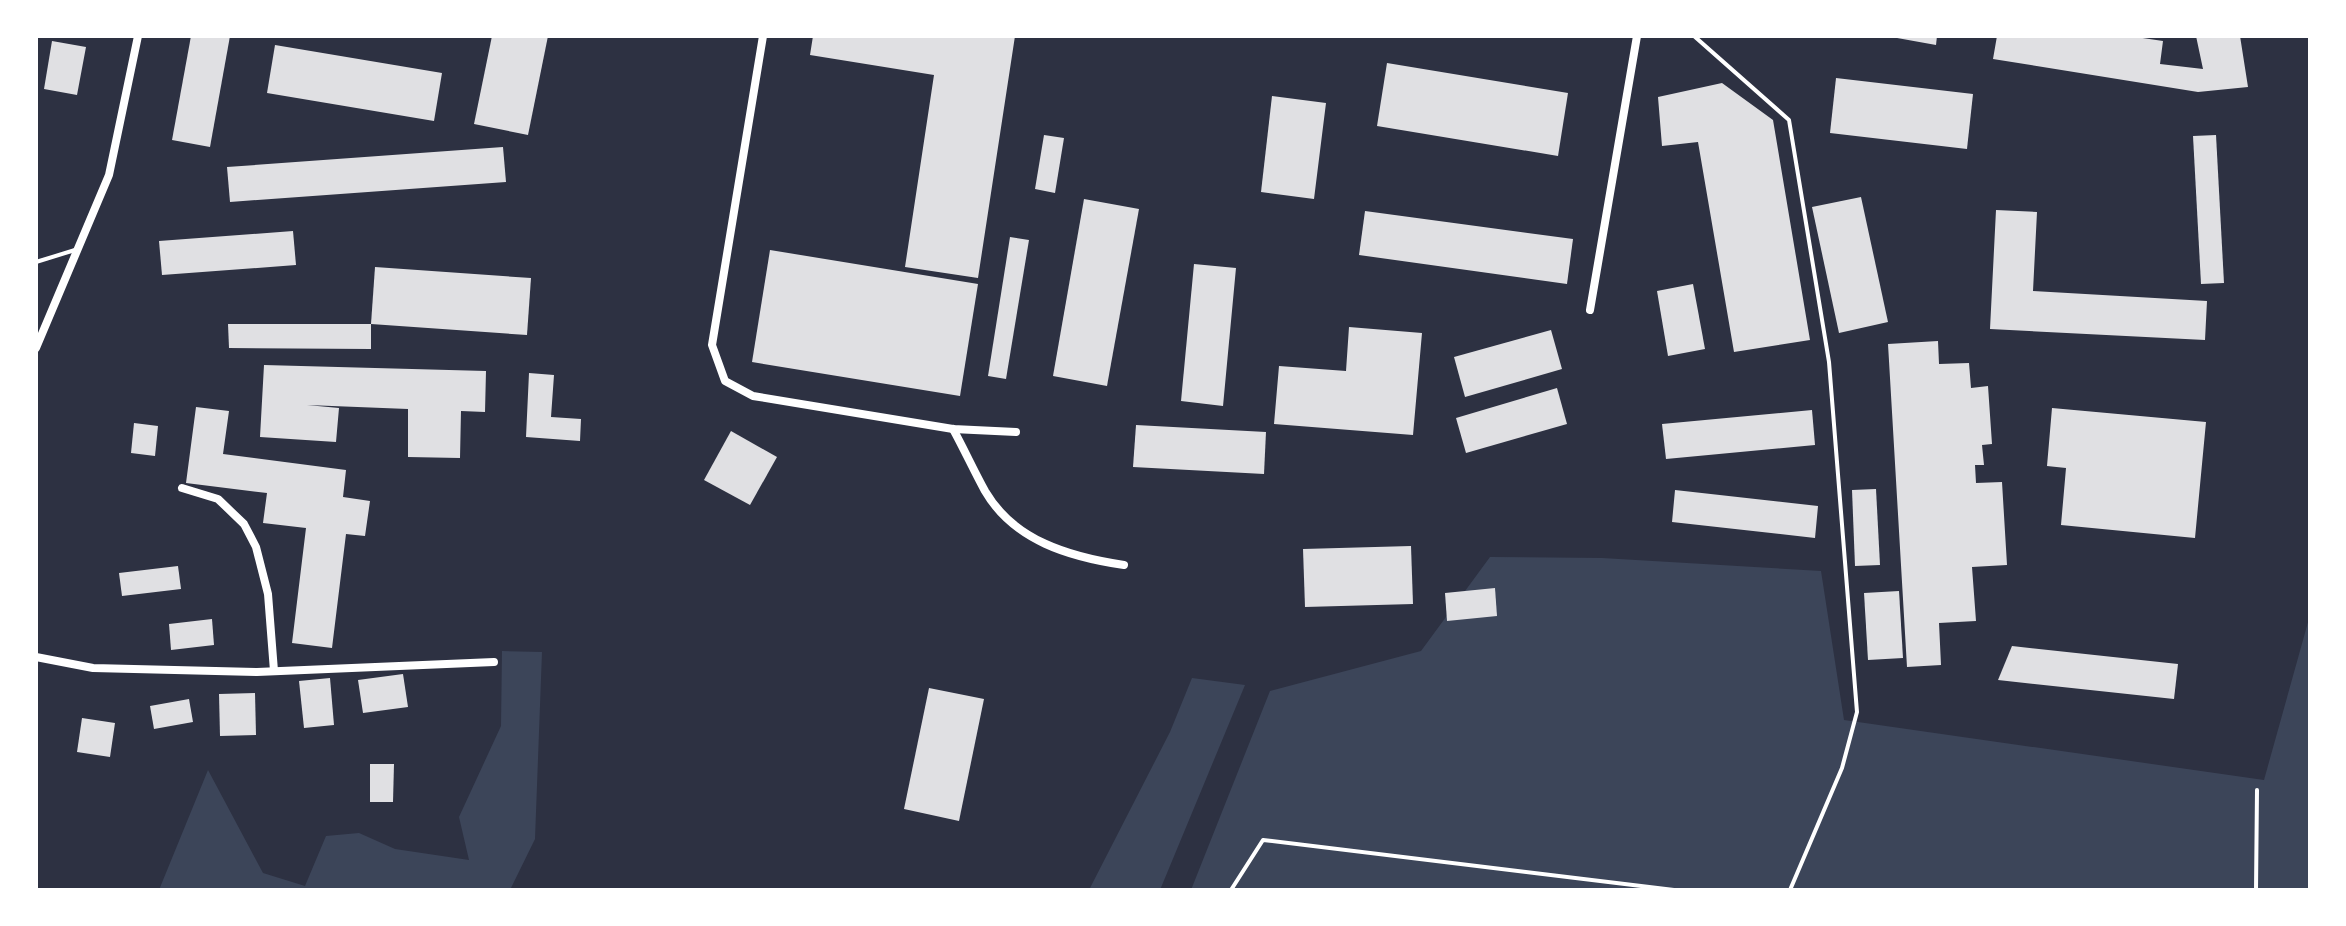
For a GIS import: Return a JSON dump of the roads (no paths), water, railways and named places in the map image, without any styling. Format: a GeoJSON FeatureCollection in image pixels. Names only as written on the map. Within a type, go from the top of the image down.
{"type":"FeatureCollection","features":[{"type":"Feature","properties":{"kind":"street"},"geometry":{"type":"LineString","coordinates":[[36,348],[109,175],[138,36]]}},
{"type":"Feature","properties":{"kind":"street"},"geometry":{"type":"LineString","coordinates":[[763,36],[712,345],[725,381],[753,396],[953,429],[1016,432]]}},
{"type":"Feature","properties":{"kind":"street"},"geometry":{"type":"LineString","coordinates":[[1590,310],[1637,36]]}},
{"type":"Feature","properties":{"kind":"street"},"geometry":{"type":"LineString","coordinates":[[953,429],[986,493],[1019,530],[1039,543],[1088,560],[1124,565]]}},
{"type":"Feature","properties":{"kind":"street"},"geometry":{"type":"LineString","coordinates":[[182,488],[218,499],[244,524],[256,547],[268,594],[274,671]]}},
{"type":"Feature","properties":{"kind":"street"},"geometry":{"type":"LineString","coordinates":[[36,657],[93,668],[274,671],[494,662]]}},
{"type":"Feature","properties":{"kind":"lane"},"geometry":{"type":"LineString","coordinates":[[1694,36],[1789,120],[1829,362],[1857,712],[1842,768],[1790,890]]}},
{"type":"Feature","properties":{"kind":"lane"},"geometry":{"type":"LineString","coordinates":[[36,262],[78,249]]}},
{"type":"Feature","properties":{"kind":"lane"},"geometry":{"type":"LineString","coordinates":[[2256,890],[2257,790]]}},
{"type":"Feature","properties":{"kind":"lane"},"geometry":{"type":"LineString","coordinates":[[1231,890],[1263,840],[1674,890]]}}]}
